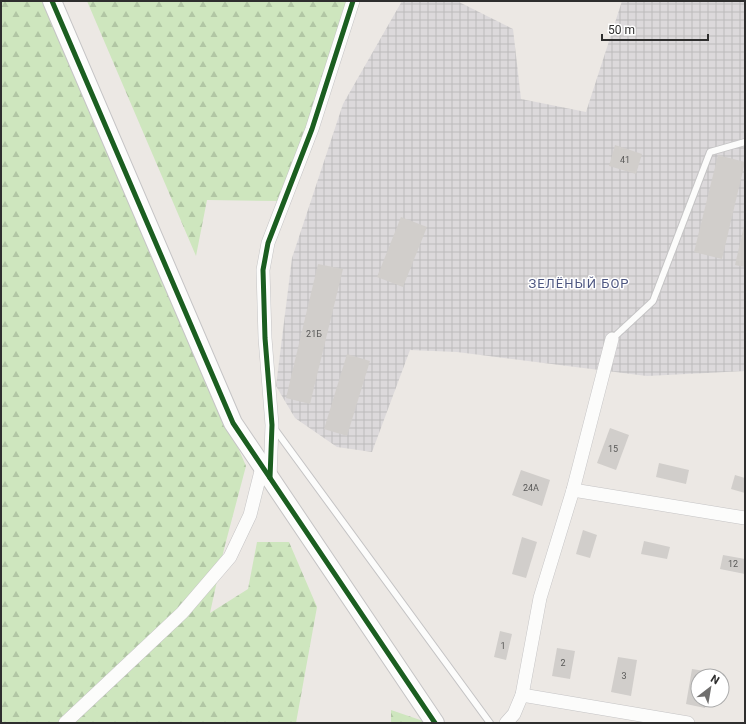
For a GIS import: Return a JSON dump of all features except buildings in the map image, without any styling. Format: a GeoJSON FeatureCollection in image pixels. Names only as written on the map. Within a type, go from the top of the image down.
{"type":"FeatureCollection","features":[{"type":"Feature","properties":{"kind":"street"},"geometry":{"type":"LineString","coordinates":[[52,1],[233,423],[434,723]]}},
{"type":"Feature","properties":{"kind":"street"},"geometry":{"type":"LineString","coordinates":[[65,723],[182,613],[230,557],[250,515],[266,473],[272,425],[265,338],[263,270],[268,243],[312,129],[353,1]]}},
{"type":"Feature","properties":{"kind":"street"},"geometry":{"type":"LineString","coordinates":[[506,723],[514,714],[522,695],[540,598],[573,490],[612,339]]}},
{"type":"Feature","properties":{"kind":"street"},"geometry":{"type":"LineString","coordinates":[[573,490],[745,518]]}},
{"type":"Feature","properties":{"kind":"street"},"geometry":{"type":"LineString","coordinates":[[522,695],[688,723]]}},
{"type":"Feature","properties":{"kind":"lane"},"geometry":{"type":"LineString","coordinates":[[612,339],[654,301],[710,152],[745,142]]}},
{"type":"Feature","properties":{"kind":"lane"},"geometry":{"type":"LineString","coordinates":[[272,425],[490,723]]}},
{"type":"Feature","properties":{"kind":"shaded area"},"geometry":{"type":"Polygon","coordinates":[[[402,1],[457,1],[513,29],[521,99],[586,112],[622,1],[745,1],[745,371],[647,376],[457,352],[410,350],[372,452],[337,447],[295,418],[276,386],[292,258],[343,104],[402,1]]]}},
{"type":"Feature","properties":{"kind":"green space"},"geometry":{"type":"Polygon","coordinates":[[[1,1],[44,1],[246,466],[224,549],[210,613],[248,589],[257,542],[289,542],[317,607],[296,723],[1,723],[1,1]]]}},
{"type":"Feature","properties":{"kind":"green space"},"geometry":{"type":"Polygon","coordinates":[[[87,1],[360,1],[280,201],[207,200],[196,256],[87,1]]]}},
{"type":"Feature","properties":{"kind":"green space"},"geometry":{"type":"Polygon","coordinates":[[[391,710],[429,723],[391,723],[391,710]]]}},
{"type":"Feature","properties":{"kind":"cycle path"},"geometry":{"type":"LineString","coordinates":[[52,1],[233,423],[435,723]]}},
{"type":"Feature","properties":{"kind":"cycle path"},"geometry":{"type":"LineString","coordinates":[[270,478],[272,425],[265,338],[263,270],[268,243],[312,129],[353,1]]}},
{"type":"Feature","properties":{"kind":"district","name":"ЗЕЛЁНЫЙ БОР"},"geometry":{"type":"Point","coordinates":[579,283]}}]}
